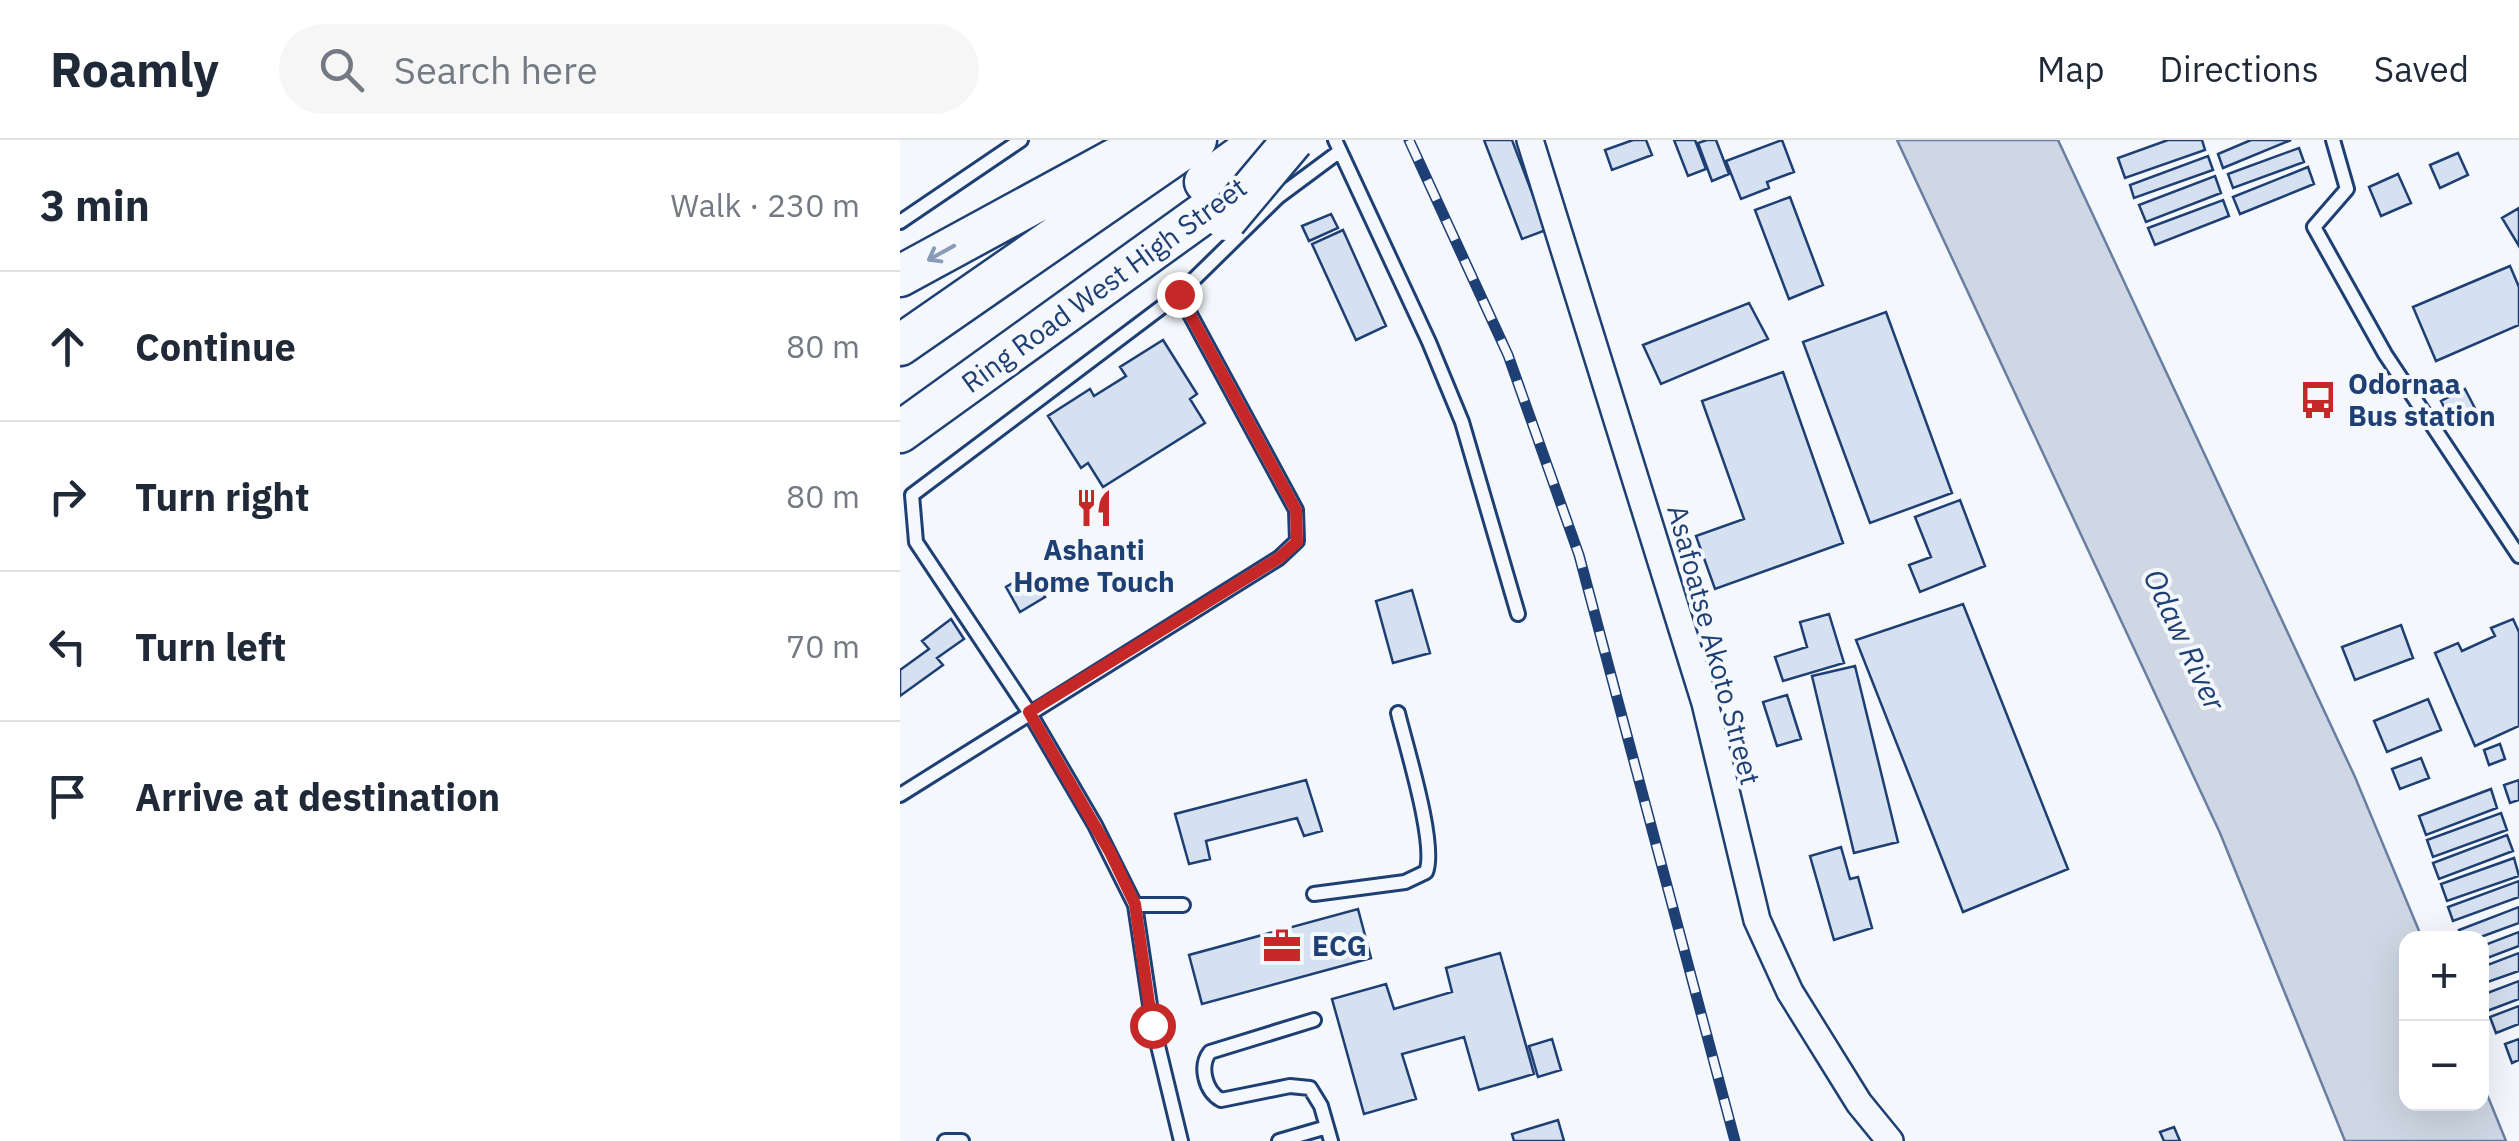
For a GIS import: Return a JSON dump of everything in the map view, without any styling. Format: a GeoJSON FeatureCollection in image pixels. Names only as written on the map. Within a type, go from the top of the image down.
{"type":"FeatureCollection","features":[{"type":"Feature","properties":{"kind":"main road"},"geometry":{"type":"LineString","coordinates":[[900,276],[1150,140]]}},
{"type":"Feature","properties":{"kind":"main road"},"geometry":{"type":"LineString","coordinates":[[900,317],[1164,140]]}},
{"type":"Feature","properties":{"kind":"main road"},"geometry":{"type":"LineString","coordinates":[[900,345],[1196,140]]}},
{"type":"Feature","properties":{"kind":"main road","name":"Ring Road West High Street"},"geometry":{"type":"LineString","coordinates":[[900,398],[1262,140]]}},
{"type":"Feature","properties":{"kind":"main road"},"geometry":{"type":"LineString","coordinates":[[900,457],[1202,243],[1292,140]]}},
{"type":"Feature","properties":{"kind":"main road","name":"Ring Road West High Street"},"geometry":{"type":"LineString","coordinates":[[900,432],[1328,144]]}},
{"type":"Feature","properties":{"kind":"street","name":"Asafoatse Akoto Street"},"geometry":{"type":"LineString","coordinates":[[1530,140],[1705,703],[1757,920],[1790,992],[1859,1103],[1890,1141]]}},
{"type":"Feature","properties":{"kind":"lane"},"geometry":{"type":"LineString","coordinates":[[900,222],[1021,140]]}},
{"type":"Feature","properties":{"kind":"lane"},"geometry":{"type":"LineString","coordinates":[[2333,140],[2347,189],[2314,227],[2385,354],[2519,556]]}},
{"type":"Feature","properties":{"kind":"lane"},"geometry":{"type":"LineString","coordinates":[[1181,1141],[1152,1025],[1135,904],[1110,852],[1029,712],[916,542],[912,495],[1179,294],[1328,144],[1429,342],[1462,422],[1518,614]]}},
{"type":"Feature","properties":{"kind":"lane"},"geometry":{"type":"LineString","coordinates":[[900,795],[1279,558],[1297,542],[1296,510],[1179,294]]}},
{"type":"Feature","properties":{"kind":"lane"},"geometry":{"type":"LineString","coordinates":[[1314,894],[1404,882],[1426,872],[1427,838],[1398,714]]}},
{"type":"Feature","properties":{"kind":"lane"},"geometry":{"type":"LineString","coordinates":[[1135,904],[1183,905]]}},
{"type":"Feature","properties":{"kind":"lane"},"geometry":{"type":"LineString","coordinates":[[1280,1141],[1329,1134],[1310,1088],[1290,1086],[1221,1100],[1212,1094],[1204,1062],[1210,1052],[1314,1020]]}},
{"type":"Feature","properties":{"kind":"lane"},"geometry":{"type":"LineString","coordinates":[[945,1141],[962,1141]]}},
{"type":"Feature","properties":{"kind":"water","name":"Odaw River"},"geometry":{"type":"Polygon","coordinates":[[[1897,140],[2058,140],[2355,777],[2419,931],[2399,931],[2399,1111],[2489,1111],[2489,1099],[2506,1141],[2345,1141],[2220,833],[1897,140]]]}},
{"type":"Feature","properties":{"kind":"building"},"geometry":{"type":"Polygon","coordinates":[[[1484,140],[1512,140],[1546,230],[1522,239],[1484,140]]]}},
{"type":"Feature","properties":{"kind":"building"},"geometry":{"type":"Polygon","coordinates":[[[1633,140],[1646,140],[1652,155],[1612,170],[1605,150],[1633,140]]]}},
{"type":"Feature","properties":{"kind":"building"},"geometry":{"type":"Polygon","coordinates":[[[1674,140],[1695,140],[1706,169],[1688,176],[1674,140]]]}},
{"type":"Feature","properties":{"kind":"building"},"geometry":{"type":"Polygon","coordinates":[[[1716,140],[1729,174],[1712,181],[1698,143],[1716,140]]]}},
{"type":"Feature","properties":{"kind":"building"},"geometry":{"type":"Polygon","coordinates":[[[1782,140],[1794,172],[1767,182],[1769,188],[1741,199],[1726,161],[1782,140]]]}},
{"type":"Feature","properties":{"kind":"building"},"geometry":{"type":"Polygon","coordinates":[[[2168,140],[2202,140],[2205,150],[2125,178],[2118,158],[2168,140]]]}},
{"type":"Feature","properties":{"kind":"building"},"geometry":{"type":"Polygon","coordinates":[[[2251,140],[2291,140],[2223,168],[2218,154],[2251,140]]]}},
{"type":"Feature","properties":{"kind":"building"},"geometry":{"type":"Polygon","coordinates":[[[2299,148],[2304,162],[2233,188],[2228,174],[2299,148]]]}},
{"type":"Feature","properties":{"kind":"building"},"geometry":{"type":"Polygon","coordinates":[[[2458,153],[2468,175],[2440,188],[2430,165],[2458,153]]]}},
{"type":"Feature","properties":{"kind":"building"},"geometry":{"type":"Polygon","coordinates":[[[2208,156],[2213,170],[2134,198],[2130,185],[2208,156]]]}},
{"type":"Feature","properties":{"kind":"building"},"geometry":{"type":"Polygon","coordinates":[[[2308,167],[2314,184],[2240,214],[2233,197],[2308,167]]]}},
{"type":"Feature","properties":{"kind":"building"},"geometry":{"type":"Polygon","coordinates":[[[2398,174],[2411,203],[2381,216],[2369,187],[2398,174]]]}},
{"type":"Feature","properties":{"kind":"building"},"geometry":{"type":"Polygon","coordinates":[[[2215,176],[2221,193],[2146,222],[2139,205],[2215,176]]]}},
{"type":"Feature","properties":{"kind":"building"},"geometry":{"type":"Polygon","coordinates":[[[1790,197],[1823,285],[1789,299],[1755,210],[1790,197]]]}},
{"type":"Feature","properties":{"kind":"building"},"geometry":{"type":"Polygon","coordinates":[[[2223,200],[2229,216],[2155,245],[2148,228],[2223,200]]]}},
{"type":"Feature","properties":{"kind":"building"},"geometry":{"type":"Polygon","coordinates":[[[2519,208],[2519,246],[2502,218],[2519,208]]]}},
{"type":"Feature","properties":{"kind":"building"},"geometry":{"type":"Polygon","coordinates":[[[1331,214],[1338,228],[1309,241],[1302,226],[1331,214]]]}},
{"type":"Feature","properties":{"kind":"building"},"geometry":{"type":"Polygon","coordinates":[[[1343,230],[1386,326],[1356,340],[1312,244],[1343,230]]]}},
{"type":"Feature","properties":{"kind":"building"},"geometry":{"type":"Polygon","coordinates":[[[2510,266],[2519,287],[2519,325],[2436,361],[2413,307],[2510,266]]]}},
{"type":"Feature","properties":{"kind":"building"},"geometry":{"type":"Polygon","coordinates":[[[1749,303],[1768,339],[1661,384],[1643,345],[1749,303]]]}},
{"type":"Feature","properties":{"kind":"building"},"geometry":{"type":"Polygon","coordinates":[[[1886,312],[1952,493],[1870,523],[1803,342],[1886,312]]]}},
{"type":"Feature","properties":{"kind":"building"},"geometry":{"type":"Polygon","coordinates":[[[1163,340],[1197,394],[1190,399],[1205,423],[1103,487],[1088,463],[1081,468],[1048,416],[1090,389],[1094,396],[1126,376],[1120,367],[1163,340]]]}},
{"type":"Feature","properties":{"kind":"building"},"geometry":{"type":"Polygon","coordinates":[[[1783,372],[1843,543],[1715,589],[1696,536],[1744,519],[1702,401],[1783,372]]]}},
{"type":"Feature","properties":{"kind":"building"},"geometry":{"type":"Polygon","coordinates":[[[2465,389],[2479,416],[2455,428],[2441,401],[2465,389]]]}},
{"type":"Feature","properties":{"kind":"building"},"geometry":{"type":"Polygon","coordinates":[[[1960,500],[1985,566],[1920,592],[1909,565],[1931,557],[1915,517],[1960,500]]]}},
{"type":"Feature","properties":{"kind":"building"},"geometry":{"type":"Polygon","coordinates":[[[1029,573],[1045,597],[1020,612],[1006,587],[1029,573]]]}},
{"type":"Feature","properties":{"kind":"building"},"geometry":{"type":"Polygon","coordinates":[[[1412,590],[1430,653],[1393,663],[1376,601],[1412,590]]]}},
{"type":"Feature","properties":{"kind":"building"},"geometry":{"type":"Polygon","coordinates":[[[1963,604],[2068,869],[1963,912],[1856,640],[1963,604]]]}},
{"type":"Feature","properties":{"kind":"building"},"geometry":{"type":"Polygon","coordinates":[[[1829,614],[1844,663],[1783,681],[1775,657],[1807,647],[1800,622],[1829,614]]]}},
{"type":"Feature","properties":{"kind":"building"},"geometry":{"type":"Polygon","coordinates":[[[951,619],[964,639],[937,658],[943,665],[900,696],[900,670],[929,649],[922,641],[951,619]]]}},
{"type":"Feature","properties":{"kind":"building"},"geometry":{"type":"Polygon","coordinates":[[[2513,619],[2519,632],[2519,726],[2475,746],[2435,653],[2458,643],[2462,651],[2495,636],[2491,628],[2513,619]]]}},
{"type":"Feature","properties":{"kind":"building"},"geometry":{"type":"Polygon","coordinates":[[[2401,625],[2413,658],[2355,680],[2342,647],[2401,625]]]}},
{"type":"Feature","properties":{"kind":"building"},"geometry":{"type":"Polygon","coordinates":[[[1855,666],[1898,842],[1854,853],[1812,676],[1855,666]]]}},
{"type":"Feature","properties":{"kind":"building"},"geometry":{"type":"Polygon","coordinates":[[[1787,695],[1801,739],[1777,746],[1763,702],[1787,695]]]}},
{"type":"Feature","properties":{"kind":"building"},"geometry":{"type":"Polygon","coordinates":[[[2428,699],[2441,730],[2387,752],[2374,721],[2428,699]]]}},
{"type":"Feature","properties":{"kind":"building"},"geometry":{"type":"Polygon","coordinates":[[[2500,744],[2505,759],[2489,765],[2484,750],[2500,744]]]}},
{"type":"Feature","properties":{"kind":"building"},"geometry":{"type":"Polygon","coordinates":[[[2421,758],[2429,778],[2400,789],[2392,769],[2421,758]]]}},
{"type":"Feature","properties":{"kind":"building"},"geometry":{"type":"Polygon","coordinates":[[[1306,780],[1322,831],[1304,836],[1297,818],[1206,841],[1210,859],[1189,864],[1175,814],[1306,780]]]}},
{"type":"Feature","properties":{"kind":"building"},"geometry":{"type":"Polygon","coordinates":[[[2519,780],[2519,800],[2510,803],[2504,785],[2519,780]]]}},
{"type":"Feature","properties":{"kind":"building"},"geometry":{"type":"Polygon","coordinates":[[[2491,789],[2497,808],[2426,835],[2419,816],[2491,789]]]}},
{"type":"Feature","properties":{"kind":"building"},"geometry":{"type":"Polygon","coordinates":[[[2501,813],[2507,830],[2433,857],[2427,840],[2501,813]]]}},
{"type":"Feature","properties":{"kind":"building"},"geometry":{"type":"Polygon","coordinates":[[[2507,835],[2513,851],[2439,879],[2433,863],[2507,835]]]}},
{"type":"Feature","properties":{"kind":"building"},"geometry":{"type":"Polygon","coordinates":[[[1841,847],[1850,879],[1858,877],[1872,928],[1834,940],[1810,856],[1841,847]]]}},
{"type":"Feature","properties":{"kind":"building"},"geometry":{"type":"Polygon","coordinates":[[[2514,858],[2519,876],[2447,901],[2441,884],[2514,858]]]}},
{"type":"Feature","properties":{"kind":"building"},"geometry":{"type":"Polygon","coordinates":[[[2519,881],[2519,897],[2453,921],[2448,907],[2519,881]]]}},
{"type":"Feature","properties":{"kind":"building"},"geometry":{"type":"Polygon","coordinates":[[[2519,907],[2519,923],[2489,934],[2459,930],[2519,907]]]}},
{"type":"Feature","properties":{"kind":"building"},"geometry":{"type":"Polygon","coordinates":[[[1358,909],[1371,958],[1202,1004],[1189,955],[1358,909]]]}},
{"type":"Feature","properties":{"kind":"building"},"geometry":{"type":"Polygon","coordinates":[[[2519,932],[2519,946],[2489,957],[2489,943],[2519,932]]]}},
{"type":"Feature","properties":{"kind":"building"},"geometry":{"type":"Polygon","coordinates":[[[1500,953],[1534,1074],[1479,1090],[1464,1037],[1402,1054],[1416,1099],[1364,1114],[1332,999],[1386,984],[1394,1009],[1452,992],[1446,968],[1500,953]]]}},
{"type":"Feature","properties":{"kind":"building"},"geometry":{"type":"Polygon","coordinates":[[[2519,953],[2519,971],[2489,982],[2489,964],[2519,953]]]}},
{"type":"Feature","properties":{"kind":"building"},"geometry":{"type":"Polygon","coordinates":[[[2519,981],[2519,999],[2489,1010],[2489,992],[2519,981]]]}},
{"type":"Feature","properties":{"kind":"building"},"geometry":{"type":"Polygon","coordinates":[[[2519,1006],[2519,1024],[2496,1033],[2490,1017],[2519,1006]]]}},
{"type":"Feature","properties":{"kind":"building"},"geometry":{"type":"Polygon","coordinates":[[[1552,1039],[1561,1070],[1538,1077],[1529,1046],[1552,1039]]]}},
{"type":"Feature","properties":{"kind":"building"},"geometry":{"type":"Polygon","coordinates":[[[2519,1039],[2519,1060],[2512,1063],[2505,1044],[2519,1039]]]}},
{"type":"Feature","properties":{"kind":"building"},"geometry":{"type":"Polygon","coordinates":[[[1558,1120],[1564,1141],[1514,1141],[1512,1134],[1558,1120]]]}},
{"type":"Feature","properties":{"kind":"building"},"geometry":{"type":"Polygon","coordinates":[[[2174,1127],[2180,1141],[2164,1141],[2160,1132],[2174,1127]]]}},
{"type":"Feature","properties":{"kind":"railway"},"geometry":{"type":"LineString","coordinates":[[1409,140],[1508,355],[1579,555],[1735,1141]]}},
{"type":"Feature","properties":{"kind":"place","name":"Odornaa Bus station"},"geometry":{"type":"Point","coordinates":[2318,400]}},
{"type":"Feature","properties":{"kind":"place","name":"Ashanti Home Touch"},"geometry":{"type":"Point","coordinates":[1094,508]}},
{"type":"Feature","properties":{"kind":"place","name":"ECG"},"geometry":{"type":"Point","coordinates":[1282,946]}},
{"type":"Feature","properties":{"kind":"route"},"geometry":{"type":"LineString","coordinates":[[1152,1025],[1135,904],[1110,852],[1029,712],[1279,558],[1297,542],[1296,510],[1179,294]]}}]}
